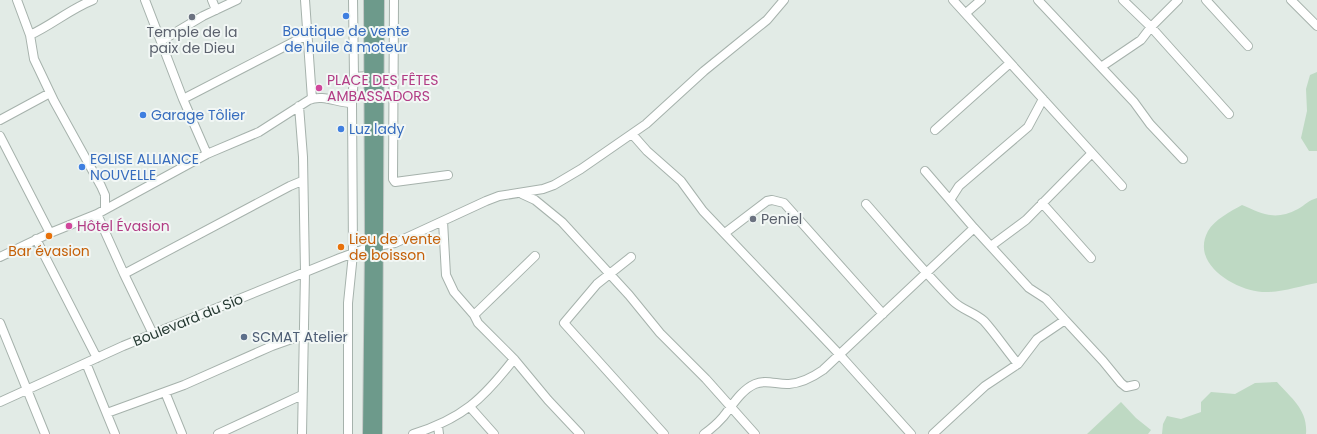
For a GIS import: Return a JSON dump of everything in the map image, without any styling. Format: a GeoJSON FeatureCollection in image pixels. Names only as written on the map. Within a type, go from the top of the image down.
{"type":"FeatureCollection","features":[{"type":"Feature","properties":{"kind":"main road"},"geometry":{"type":"LineString","coordinates":[[369,0],[368,76],[374,247],[377,434]]}},
{"type":"Feature","properties":{"kind":"main road"},"geometry":{"type":"LineString","coordinates":[[368,434],[378,97],[378,0]]}},
{"type":"Feature","properties":{"kind":"street"},"geometry":{"type":"LineString","coordinates":[[17,0],[30,35],[34,59],[50,93],[101,186],[105,195],[105,209]]}},
{"type":"Feature","properties":{"kind":"street"},"geometry":{"type":"LineString","coordinates":[[30,35],[48,27],[81,2],[93,0]]}},
{"type":"Feature","properties":{"kind":"street"},"geometry":{"type":"LineString","coordinates":[[145,0],[183,99],[207,154]]}},
{"type":"Feature","properties":{"kind":"street"},"geometry":{"type":"LineString","coordinates":[[212,0],[216,10]]}},
{"type":"Feature","properties":{"kind":"street"},"geometry":{"type":"LineString","coordinates":[[161,41],[202,16],[237,0]]}},
{"type":"Feature","properties":{"kind":"street"},"geometry":{"type":"LineString","coordinates":[[305,0],[312,99]]}},
{"type":"Feature","properties":{"kind":"street"},"geometry":{"type":"LineString","coordinates":[[348,434],[348,304],[353,254],[353,0]]}},
{"type":"Feature","properties":{"kind":"street"},"geometry":{"type":"LineString","coordinates":[[394,0],[392,98],[393,181],[433,178],[448,175]]}},
{"type":"Feature","properties":{"kind":"street","name":"Boulevard du Sio"},"geometry":{"type":"LineString","coordinates":[[0,402],[153,334],[305,272],[374,247],[395,243],[486,201],[499,196],[521,194],[554,185],[646,124],[704,71],[766,20],[784,0]]}},
{"type":"Feature","properties":{"kind":"street"},"geometry":{"type":"LineString","coordinates":[[953,0],[1122,186]]}},
{"type":"Feature","properties":{"kind":"street"},"geometry":{"type":"LineString","coordinates":[[966,13],[981,0]]}},
{"type":"Feature","properties":{"kind":"street"},"geometry":{"type":"LineString","coordinates":[[1038,0],[1134,102],[1154,128],[1183,159]]}},
{"type":"Feature","properties":{"kind":"street"},"geometry":{"type":"LineString","coordinates":[[1122,0],[1151,27],[1229,114]]}},
{"type":"Feature","properties":{"kind":"street"},"geometry":{"type":"LineString","coordinates":[[1101,67],[1137,43],[1178,0]]}},
{"type":"Feature","properties":{"kind":"street"},"geometry":{"type":"LineString","coordinates":[[1206,0],[1248,46]]}},
{"type":"Feature","properties":{"kind":"street"},"geometry":{"type":"LineString","coordinates":[[1291,0],[1317,26]]}},
{"type":"Feature","properties":{"kind":"street"},"geometry":{"type":"LineString","coordinates":[[183,99],[307,35]]}},
{"type":"Feature","properties":{"kind":"street"},"geometry":{"type":"LineString","coordinates":[[935,130],[1010,63]]}},
{"type":"Feature","properties":{"kind":"street"},"geometry":{"type":"LineString","coordinates":[[354,77],[368,76]]}},
{"type":"Feature","properties":{"kind":"street"},"geometry":{"type":"LineString","coordinates":[[0,120],[50,93]]}},
{"type":"Feature","properties":{"kind":"street"},"geometry":{"type":"LineString","coordinates":[[378,97],[392,98]]}},
{"type":"Feature","properties":{"kind":"street"},"geometry":{"type":"LineString","coordinates":[[0,257],[50,233],[97,214],[207,154],[259,132],[312,99],[352,103]]}},
{"type":"Feature","properties":{"kind":"street"},"geometry":{"type":"LineString","coordinates":[[950,200],[959,186],[1028,127],[1043,99]]}},
{"type":"Feature","properties":{"kind":"street"},"geometry":{"type":"LineString","coordinates":[[299,106],[303,157],[302,181],[305,272],[302,434]]}},
{"type":"Feature","properties":{"kind":"street"},"geometry":{"type":"LineString","coordinates":[[632,134],[647,151],[681,181],[703,210],[839,354],[911,434]]}},
{"type":"Feature","properties":{"kind":"street"},"geometry":{"type":"LineString","coordinates":[[0,136],[50,233]]}},
{"type":"Feature","properties":{"kind":"street"},"geometry":{"type":"LineString","coordinates":[[991,246],[1026,220],[1092,153]]}},
{"type":"Feature","properties":{"kind":"street"},"geometry":{"type":"LineString","coordinates":[[925,171],[974,228],[1029,288],[1046,298],[1121,383],[1126,387],[1135,385]]}},
{"type":"Feature","properties":{"kind":"street"},"geometry":{"type":"LineString","coordinates":[[124,274],[302,181]]}},
{"type":"Feature","properties":{"kind":"street"},"geometry":{"type":"LineString","coordinates":[[521,194],[535,200],[551,212],[629,295],[660,333],[706,379],[755,434]]}},
{"type":"Feature","properties":{"kind":"street"},"geometry":{"type":"LineString","coordinates":[[725,233],[768,201],[772,200],[784,203],[883,314]]}},
{"type":"Feature","properties":{"kind":"street"},"geometry":{"type":"LineString","coordinates":[[1042,203],[1091,258]]}},
{"type":"Feature","properties":{"kind":"street"},"geometry":{"type":"LineString","coordinates":[[866,204],[926,273],[955,303],[963,310],[975,314],[985,322],[1018,364]]}},
{"type":"Feature","properties":{"kind":"street"},"geometry":{"type":"LineString","coordinates":[[97,214],[153,334]]}},
{"type":"Feature","properties":{"kind":"street"},"geometry":{"type":"LineString","coordinates":[[443,221],[448,281],[454,292],[474,314],[478,323],[514,359],[548,400],[580,434]]}},
{"type":"Feature","properties":{"kind":"street"},"geometry":{"type":"LineString","coordinates":[[704,434],[754,385],[762,382],[788,384],[800,382],[812,378],[823,370],[974,228]]}},
{"type":"Feature","properties":{"kind":"street"},"geometry":{"type":"LineString","coordinates":[[36,240],[97,358]]}},
{"type":"Feature","properties":{"kind":"street"},"geometry":{"type":"LineString","coordinates":[[474,314],[535,256]]}},
{"type":"Feature","properties":{"kind":"street"},"geometry":{"type":"LineString","coordinates":[[631,258],[608,274],[586,295],[564,323],[664,434]]}},
{"type":"Feature","properties":{"kind":"street"},"geometry":{"type":"LineString","coordinates":[[933,434],[985,386],[1018,364],[1037,339],[1065,320]]}},
{"type":"Feature","properties":{"kind":"street"},"geometry":{"type":"LineString","coordinates":[[0,323],[4,342],[45,434]]}},
{"type":"Feature","properties":{"kind":"street"},"geometry":{"type":"LineString","coordinates":[[107,413],[165,392],[272,346],[303,335]]}},
{"type":"Feature","properties":{"kind":"street"},"geometry":{"type":"LineString","coordinates":[[413,434],[439,430],[470,407],[500,378],[514,359]]}},
{"type":"Feature","properties":{"kind":"street"},"geometry":{"type":"LineString","coordinates":[[86,363],[115,434]]}},
{"type":"Feature","properties":{"kind":"street"},"geometry":{"type":"LineString","coordinates":[[165,392],[182,434]]}},
{"type":"Feature","properties":{"kind":"street"},"geometry":{"type":"LineString","coordinates":[[218,434],[302,395]]}},
{"type":"Feature","properties":{"kind":"street"},"geometry":{"type":"LineString","coordinates":[[470,407],[494,434]]}},
{"type":"Feature","properties":{"kind":"green space"},"geometry":{"type":"Polygon","coordinates":[[[1317,72],[1317,151],[1309,151],[1301,138],[1307,111],[1306,89],[1310,75],[1317,72]]]}},
{"type":"Feature","properties":{"kind":"green space"},"geometry":{"type":"Polygon","coordinates":[[[1317,198],[1317,283],[1290,289],[1262,292],[1251,290],[1228,281],[1210,264],[1205,254],[1204,243],[1208,231],[1214,223],[1228,213],[1242,205],[1269,215],[1282,215],[1290,213],[1309,201],[1317,198]]]}},
{"type":"Feature","properties":{"kind":"green space"},"geometry":{"type":"Polygon","coordinates":[[[1277,382],[1302,411],[1306,426],[1306,434],[1162,434],[1163,424],[1167,416],[1181,419],[1201,412],[1201,402],[1211,392],[1235,394],[1255,383],[1277,382]]]}},
{"type":"Feature","properties":{"kind":"green space"},"geometry":{"type":"Polygon","coordinates":[[[1121,402],[1136,418],[1151,430],[1148,434],[1087,434],[1121,402]]]}},
{"type":"Feature","properties":{"kind":"place","name":"Boutique de vente de huile à moteur"},"geometry":{"type":"Point","coordinates":[346,16]}},
{"type":"Feature","properties":{"kind":"place","name":"Temple de la paix de Dieu"},"geometry":{"type":"Point","coordinates":[192,17]}},
{"type":"Feature","properties":{"kind":"place","name":"PLACE DES FÊTES AMBASSADORS"},"geometry":{"type":"Point","coordinates":[319,88]}},
{"type":"Feature","properties":{"kind":"place","name":"Garage Tôlier"},"geometry":{"type":"Point","coordinates":[143,115]}},
{"type":"Feature","properties":{"kind":"place","name":"Luz lady"},"geometry":{"type":"Point","coordinates":[341,129]}},
{"type":"Feature","properties":{"kind":"place","name":"EGLISE ALLIANCE NOUVELLE"},"geometry":{"type":"Point","coordinates":[82,167]}},
{"type":"Feature","properties":{"kind":"place","name":"Peniel"},"geometry":{"type":"Point","coordinates":[753,219]}},
{"type":"Feature","properties":{"kind":"place","name":"Hôtel Évasion"},"geometry":{"type":"Point","coordinates":[69,226]}},
{"type":"Feature","properties":{"kind":"place","name":"Bar évasion"},"geometry":{"type":"Point","coordinates":[49,236]}},
{"type":"Feature","properties":{"kind":"place","name":"Lieu de vente de boisson"},"geometry":{"type":"Point","coordinates":[341,247]}},
{"type":"Feature","properties":{"kind":"place","name":"SCMAT Atelier"},"geometry":{"type":"Point","coordinates":[244,337]}}]}
